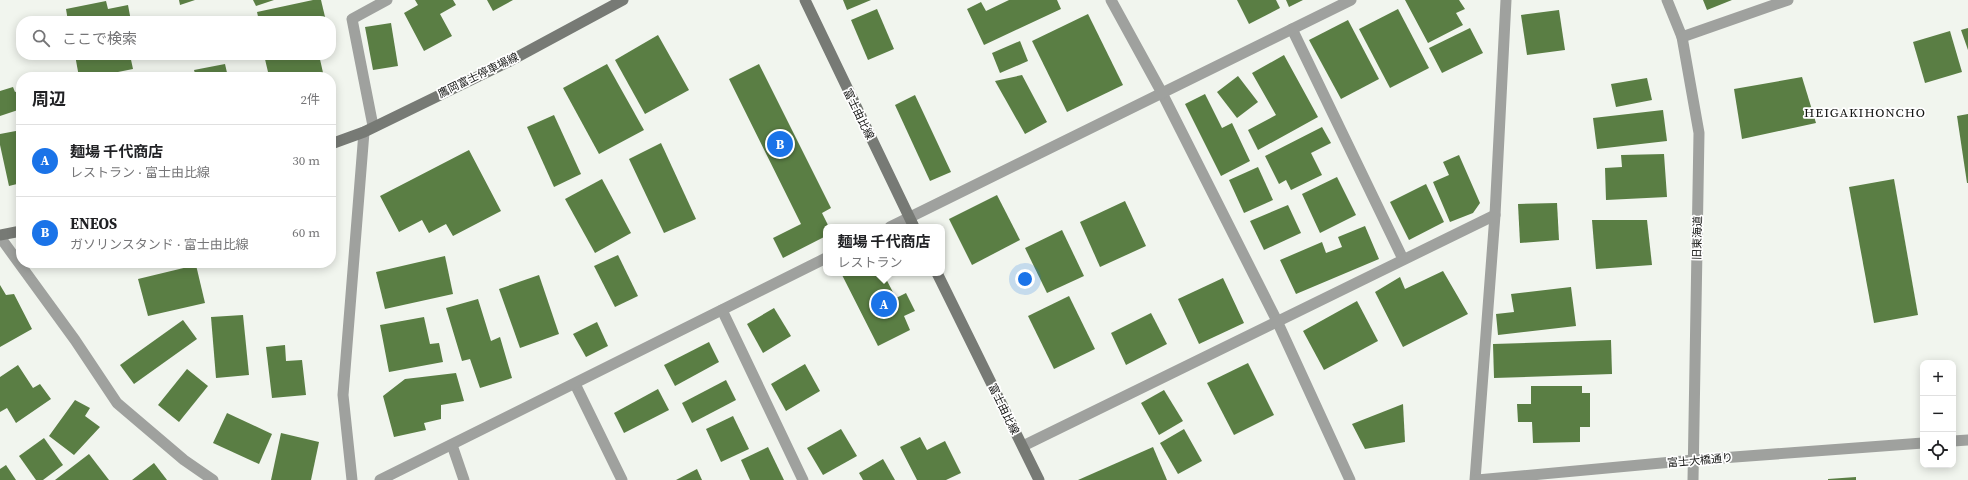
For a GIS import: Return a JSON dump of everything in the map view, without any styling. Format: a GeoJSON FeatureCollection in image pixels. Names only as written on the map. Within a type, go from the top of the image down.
{"type":"FeatureCollection","features":[{"type":"Feature","properties":{"kind":"main road","name":"鷹岡富士停車場線"},"geometry":{"type":"LineString","coordinates":[[336,142],[368,129],[510,61],[623,0]]}},
{"type":"Feature","properties":{"kind":"main road","name":"富士由比線"},"geometry":{"type":"LineString","coordinates":[[805,0],[912,222]]}},
{"type":"Feature","properties":{"kind":"main road"},"geometry":{"type":"LineString","coordinates":[[0,236],[16,232]]}},
{"type":"Feature","properties":{"kind":"main road","name":"富士由比線"},"geometry":{"type":"LineString","coordinates":[[938,276],[1039,480]]}},
{"type":"Feature","properties":{"kind":"street"},"geometry":{"type":"LineString","coordinates":[[352,480],[344,395],[368,129],[352,19],[387,0]]}},
{"type":"Feature","properties":{"kind":"street"},"geometry":{"type":"LineString","coordinates":[[1111,0],[1162,92],[1277,321],[1350,480]]}},
{"type":"Feature","properties":{"kind":"street"},"geometry":{"type":"LineString","coordinates":[[912,222],[1162,92],[1351,0]]}},
{"type":"Feature","properties":{"kind":"street"},"geometry":{"type":"LineString","coordinates":[[1476,480],[1495,215],[1506,0]]}},
{"type":"Feature","properties":{"kind":"street","name":"旧東海道"},"geometry":{"type":"LineString","coordinates":[[1667,0],[1682,37],[1699,133],[1693,480]]}},
{"type":"Feature","properties":{"kind":"street"},"geometry":{"type":"LineString","coordinates":[[1682,37],[1788,0]]}},
{"type":"Feature","properties":{"kind":"street"},"geometry":{"type":"LineString","coordinates":[[1292,29],[1403,259]]}},
{"type":"Feature","properties":{"kind":"street"},"geometry":{"type":"LineString","coordinates":[[1022,446],[1495,215]]}},
{"type":"Feature","properties":{"kind":"street"},"geometry":{"type":"LineString","coordinates":[[0,236],[16,258]]}},
{"type":"Feature","properties":{"kind":"street"},"geometry":{"type":"LineString","coordinates":[[380,480],[823,260]]}},
{"type":"Feature","properties":{"kind":"street"},"geometry":{"type":"LineString","coordinates":[[23,268],[75,340],[117,403],[184,460],[213,480]]}},
{"type":"Feature","properties":{"kind":"street"},"geometry":{"type":"LineString","coordinates":[[722,310],[803,480]]}},
{"type":"Feature","properties":{"kind":"street"},"geometry":{"type":"LineString","coordinates":[[575,384],[622,480]]}},
{"type":"Feature","properties":{"kind":"street"},"geometry":{"type":"LineString","coordinates":[[1956,441],[1968,440]]}},
{"type":"Feature","properties":{"kind":"street","name":"富士大橋通り"},"geometry":{"type":"LineString","coordinates":[[1476,480],[1694,460],[1920,443]]}},
{"type":"Feature","properties":{"kind":"street"},"geometry":{"type":"LineString","coordinates":[[452,445],[464,480]]}},
{"type":"Feature","properties":{"kind":"building"},"geometry":{"type":"Polygon","coordinates":[[[179,0],[195,0],[180,5],[179,0]]]}},
{"type":"Feature","properties":{"kind":"building"},"geometry":{"type":"Polygon","coordinates":[[[253,0],[274,0],[256,6],[253,0]]]}},
{"type":"Feature","properties":{"kind":"building"},"geometry":{"type":"Polygon","coordinates":[[[313,0],[321,0],[325,16],[258,16],[257,12],[313,0]]]}},
{"type":"Feature","properties":{"kind":"building"},"geometry":{"type":"Polygon","coordinates":[[[415,0],[453,0],[456,5],[440,14],[452,36],[424,51],[404,13],[418,5],[415,0]]]}},
{"type":"Feature","properties":{"kind":"building"},"geometry":{"type":"Polygon","coordinates":[[[487,0],[513,0],[493,11],[487,0]]]}},
{"type":"Feature","properties":{"kind":"building"},"geometry":{"type":"Polygon","coordinates":[[[843,0],[871,0],[847,10],[843,0]]]}},
{"type":"Feature","properties":{"kind":"building"},"geometry":{"type":"Polygon","coordinates":[[[1009,0],[1057,0],[1061,9],[984,45],[967,9],[981,2],[986,11],[1009,0]]]}},
{"type":"Feature","properties":{"kind":"building"},"geometry":{"type":"Polygon","coordinates":[[[1237,0],[1276,0],[1280,8],[1249,24],[1237,0]]]}},
{"type":"Feature","properties":{"kind":"building"},"geometry":{"type":"Polygon","coordinates":[[[1286,0],[1303,0],[1289,7],[1286,0]]]}},
{"type":"Feature","properties":{"kind":"building"},"geometry":{"type":"Polygon","coordinates":[[[1405,0],[1459,0],[1465,9],[1456,13],[1463,25],[1428,43],[1405,0]]]}},
{"type":"Feature","properties":{"kind":"building"},"geometry":{"type":"Polygon","coordinates":[[[1703,0],[1732,0],[1707,10],[1703,0]]]}},
{"type":"Feature","properties":{"kind":"building"},"geometry":{"type":"Polygon","coordinates":[[[106,1],[108,9],[128,5],[130,16],[67,16],[66,9],[106,1]]]}},
{"type":"Feature","properties":{"kind":"building"},"geometry":{"type":"Polygon","coordinates":[[[877,9],[894,49],[868,60],[851,20],[877,9]]]}},
{"type":"Feature","properties":{"kind":"building"},"geometry":{"type":"Polygon","coordinates":[[[1398,9],[1429,68],[1390,88],[1359,29],[1398,9]]]}},
{"type":"Feature","properties":{"kind":"building"},"geometry":{"type":"Polygon","coordinates":[[[1559,10],[1565,50],[1527,55],[1521,15],[1559,10]]]}},
{"type":"Feature","properties":{"kind":"building"},"geometry":{"type":"Polygon","coordinates":[[[1088,14],[1123,85],[1067,112],[1032,41],[1088,14]]]}},
{"type":"Feature","properties":{"kind":"building"},"geometry":{"type":"Polygon","coordinates":[[[1348,20],[1379,79],[1341,99],[1309,40],[1348,20]]]}},
{"type":"Feature","properties":{"kind":"building"},"geometry":{"type":"Polygon","coordinates":[[[391,23],[398,66],[373,70],[365,27],[391,23]]]}},
{"type":"Feature","properties":{"kind":"building"},"geometry":{"type":"Polygon","coordinates":[[[1470,28],[1483,53],[1442,73],[1429,48],[1470,28]]]}},
{"type":"Feature","properties":{"kind":"building"},"geometry":{"type":"Polygon","coordinates":[[[1968,28],[1968,50],[1961,30],[1968,28]]]}},
{"type":"Feature","properties":{"kind":"building"},"geometry":{"type":"Polygon","coordinates":[[[1950,31],[1962,72],[1925,83],[1913,42],[1950,31]]]}},
{"type":"Feature","properties":{"kind":"building"},"geometry":{"type":"Polygon","coordinates":[[[658,35],[689,90],[645,114],[615,60],[658,35]]]}},
{"type":"Feature","properties":{"kind":"building"},"geometry":{"type":"Polygon","coordinates":[[[1020,41],[1028,61],[1000,73],[992,53],[1020,41]]]}},
{"type":"Feature","properties":{"kind":"building"},"geometry":{"type":"Polygon","coordinates":[[[1284,55],[1318,117],[1258,150],[1248,130],[1276,115],[1252,73],[1284,55]]]}},
{"type":"Feature","properties":{"kind":"building"},"geometry":{"type":"Polygon","coordinates":[[[76,60],[131,60],[133,69],[118,72],[78,72],[76,60]]]}},
{"type":"Feature","properties":{"kind":"building"},"geometry":{"type":"Polygon","coordinates":[[[265,60],[320,60],[323,72],[268,72],[265,60]]]}},
{"type":"Feature","properties":{"kind":"building"},"geometry":{"type":"Polygon","coordinates":[[[225,64],[227,72],[195,72],[194,70],[225,64]]]}},
{"type":"Feature","properties":{"kind":"building"},"geometry":{"type":"Polygon","coordinates":[[[607,64],[644,130],[599,154],[563,88],[607,64]]]}},
{"type":"Feature","properties":{"kind":"building"},"geometry":{"type":"Polygon","coordinates":[[[759,64],[831,208],[822,213],[828,224],[823,224],[823,238],[783,258],[773,238],[801,224],[729,79],[759,64]]]}},
{"type":"Feature","properties":{"kind":"building"},"geometry":{"type":"Polygon","coordinates":[[[1022,75],[1047,122],[1025,134],[995,81],[1022,75]]]}},
{"type":"Feature","properties":{"kind":"building"},"geometry":{"type":"Polygon","coordinates":[[[1238,76],[1258,102],[1237,118],[1217,92],[1238,76]]]}},
{"type":"Feature","properties":{"kind":"building"},"geometry":{"type":"Polygon","coordinates":[[[1802,77],[1816,123],[1742,139],[1734,89],[1802,77]]]}},
{"type":"Feature","properties":{"kind":"building"},"geometry":{"type":"Polygon","coordinates":[[[1647,78],[1652,100],[1616,107],[1611,84],[1647,78]]]}},
{"type":"Feature","properties":{"kind":"building"},"geometry":{"type":"Polygon","coordinates":[[[13,87],[16,92],[16,111],[0,116],[0,91],[13,87]]]}},
{"type":"Feature","properties":{"kind":"building"},"geometry":{"type":"Polygon","coordinates":[[[1205,94],[1222,128],[1232,123],[1250,161],[1221,176],[1185,104],[1205,94]]]}},
{"type":"Feature","properties":{"kind":"building"},"geometry":{"type":"Polygon","coordinates":[[[915,95],[951,172],[930,181],[895,105],[915,95]]]}},
{"type":"Feature","properties":{"kind":"building"},"geometry":{"type":"Polygon","coordinates":[[[1663,110],[1667,141],[1597,149],[1593,118],[1663,110]]]}},
{"type":"Feature","properties":{"kind":"building"},"geometry":{"type":"Polygon","coordinates":[[[1968,114],[1968,183],[1967,183],[1957,116],[1968,114]]]}},
{"type":"Feature","properties":{"kind":"building"},"geometry":{"type":"Polygon","coordinates":[[[554,115],[581,174],[554,187],[527,127],[554,115]]]}},
{"type":"Feature","properties":{"kind":"building"},"geometry":{"type":"Polygon","coordinates":[[[1322,127],[1331,143],[1311,153],[1322,175],[1291,190],[1286,180],[1279,184],[1265,156],[1322,127]]]}},
{"type":"Feature","properties":{"kind":"building"},"geometry":{"type":"Polygon","coordinates":[[[16,131],[16,184],[9,186],[0,145],[0,134],[16,131]]]}},
{"type":"Feature","properties":{"kind":"building"},"geometry":{"type":"Polygon","coordinates":[[[661,143],[696,219],[664,233],[629,159],[661,143]]]}},
{"type":"Feature","properties":{"kind":"building"},"geometry":{"type":"Polygon","coordinates":[[[469,150],[501,211],[453,236],[446,224],[429,233],[422,220],[399,232],[380,196],[469,150]]]}},
{"type":"Feature","properties":{"kind":"building"},"geometry":{"type":"Polygon","coordinates":[[[1664,154],[1667,197],[1606,200],[1605,168],[1622,167],[1621,155],[1664,154]]]}},
{"type":"Feature","properties":{"kind":"building"},"geometry":{"type":"Polygon","coordinates":[[[1459,155],[1480,203],[1473,213],[1450,222],[1433,182],[1449,175],[1443,162],[1459,155]]]}},
{"type":"Feature","properties":{"kind":"building"},"geometry":{"type":"Polygon","coordinates":[[[1258,167],[1273,200],[1244,213],[1229,180],[1258,167]]]}},
{"type":"Feature","properties":{"kind":"building"},"geometry":{"type":"Polygon","coordinates":[[[1337,177],[1356,215],[1320,233],[1302,194],[1337,177]]]}},
{"type":"Feature","properties":{"kind":"building"},"geometry":{"type":"Polygon","coordinates":[[[602,179],[631,233],[595,253],[565,199],[602,179]]]}},
{"type":"Feature","properties":{"kind":"building"},"geometry":{"type":"Polygon","coordinates":[[[1894,179],[1918,315],[1874,323],[1849,187],[1894,179]]]}},
{"type":"Feature","properties":{"kind":"building"},"geometry":{"type":"Polygon","coordinates":[[[1426,184],[1444,222],[1409,240],[1390,202],[1426,184]]]}},
{"type":"Feature","properties":{"kind":"building"},"geometry":{"type":"Polygon","coordinates":[[[997,195],[1020,240],[972,265],[949,219],[997,195]]]}},
{"type":"Feature","properties":{"kind":"building"},"geometry":{"type":"Polygon","coordinates":[[[1125,201],[1146,246],[1100,267],[1080,222],[1125,201]]]}},
{"type":"Feature","properties":{"kind":"building"},"geometry":{"type":"Polygon","coordinates":[[[1557,203],[1559,240],[1520,243],[1518,204],[1557,203]]]}},
{"type":"Feature","properties":{"kind":"building"},"geometry":{"type":"Polygon","coordinates":[[[1288,205],[1301,233],[1264,250],[1250,221],[1288,205]]]}},
{"type":"Feature","properties":{"kind":"building"},"geometry":{"type":"Polygon","coordinates":[[[1592,220],[1647,220],[1652,265],[1596,269],[1592,220]]]}},
{"type":"Feature","properties":{"kind":"building"},"geometry":{"type":"Polygon","coordinates":[[[1365,226],[1379,259],[1296,294],[1280,260],[1322,242],[1326,253],[1342,247],[1338,237],[1365,226]]]}},
{"type":"Feature","properties":{"kind":"building"},"geometry":{"type":"Polygon","coordinates":[[[1062,230],[1084,276],[1047,293],[1025,248],[1062,230]]]}},
{"type":"Feature","properties":{"kind":"building"},"geometry":{"type":"Polygon","coordinates":[[[618,255],[638,296],[615,307],[594,266],[618,255]]]}},
{"type":"Feature","properties":{"kind":"building"},"geometry":{"type":"Polygon","coordinates":[[[445,256],[453,294],[385,309],[376,272],[445,256]]]}},
{"type":"Feature","properties":{"kind":"building"},"geometry":{"type":"Polygon","coordinates":[[[184,268],[197,268],[205,303],[148,316],[138,279],[184,268]]]}},
{"type":"Feature","properties":{"kind":"building"},"geometry":{"type":"Polygon","coordinates":[[[1443,271],[1468,314],[1403,347],[1375,292],[1400,277],[1405,289],[1443,271]]]}},
{"type":"Feature","properties":{"kind":"building"},"geometry":{"type":"Polygon","coordinates":[[[539,275],[559,334],[520,348],[499,289],[539,275]]]}},
{"type":"Feature","properties":{"kind":"building"},"geometry":{"type":"Polygon","coordinates":[[[843,276],[885,276],[896,298],[906,293],[915,311],[904,316],[910,330],[878,346],[843,276]]]}},
{"type":"Feature","properties":{"kind":"building"},"geometry":{"type":"Polygon","coordinates":[[[1223,278],[1244,323],[1199,344],[1178,299],[1223,278]]]}},
{"type":"Feature","properties":{"kind":"building"},"geometry":{"type":"Polygon","coordinates":[[[0,285],[6,295],[14,294],[32,329],[0,347],[0,285]]]}},
{"type":"Feature","properties":{"kind":"building"},"geometry":{"type":"Polygon","coordinates":[[[1571,287],[1576,326],[1498,335],[1496,314],[1514,312],[1511,294],[1571,287]]]}},
{"type":"Feature","properties":{"kind":"building"},"geometry":{"type":"Polygon","coordinates":[[[1069,296],[1095,349],[1054,369],[1028,316],[1069,296]]]}},
{"type":"Feature","properties":{"kind":"building"},"geometry":{"type":"Polygon","coordinates":[[[478,299],[491,341],[500,337],[512,378],[480,388],[470,359],[462,361],[446,308],[478,299]]]}},
{"type":"Feature","properties":{"kind":"building"},"geometry":{"type":"Polygon","coordinates":[[[1357,301],[1378,341],[1324,370],[1303,331],[1357,301]]]}},
{"type":"Feature","properties":{"kind":"building"},"geometry":{"type":"Polygon","coordinates":[[[774,308],[791,336],[763,353],[747,324],[774,308]]]}},
{"type":"Feature","properties":{"kind":"building"},"geometry":{"type":"Polygon","coordinates":[[[1151,313],[1167,344],[1126,365],[1111,333],[1151,313]]]}},
{"type":"Feature","properties":{"kind":"building"},"geometry":{"type":"Polygon","coordinates":[[[243,315],[249,375],[216,378],[211,317],[243,315]]]}},
{"type":"Feature","properties":{"kind":"building"},"geometry":{"type":"Polygon","coordinates":[[[424,317],[430,344],[439,343],[443,362],[389,372],[380,325],[424,317]]]}},
{"type":"Feature","properties":{"kind":"building"},"geometry":{"type":"Polygon","coordinates":[[[183,320],[197,339],[134,384],[120,365],[183,320]]]}},
{"type":"Feature","properties":{"kind":"building"},"geometry":{"type":"Polygon","coordinates":[[[597,322],[608,346],[586,357],[573,334],[597,322]]]}},
{"type":"Feature","properties":{"kind":"building"},"geometry":{"type":"Polygon","coordinates":[[[1611,340],[1612,374],[1494,378],[1493,344],[1611,340]]]}},
{"type":"Feature","properties":{"kind":"building"},"geometry":{"type":"Polygon","coordinates":[[[709,342],[719,362],[675,386],[664,365],[709,342]]]}},
{"type":"Feature","properties":{"kind":"building"},"geometry":{"type":"Polygon","coordinates":[[[285,345],[286,361],[302,360],[306,395],[272,398],[266,347],[285,345]]]}},
{"type":"Feature","properties":{"kind":"building"},"geometry":{"type":"Polygon","coordinates":[[[1248,363],[1274,415],[1234,435],[1207,383],[1248,363]]]}},
{"type":"Feature","properties":{"kind":"building"},"geometry":{"type":"Polygon","coordinates":[[[805,364],[820,391],[786,411],[771,384],[805,364]]]}},
{"type":"Feature","properties":{"kind":"building"},"geometry":{"type":"Polygon","coordinates":[[[18,365],[33,388],[40,384],[51,399],[16,423],[7,408],[0,412],[0,377],[18,365]]]}},
{"type":"Feature","properties":{"kind":"building"},"geometry":{"type":"Polygon","coordinates":[[[187,369],[208,386],[179,422],[158,405],[187,369]]]}},
{"type":"Feature","properties":{"kind":"building"},"geometry":{"type":"Polygon","coordinates":[[[456,373],[464,401],[441,405],[441,419],[424,423],[426,430],[394,437],[383,396],[405,379],[456,373]]]}},
{"type":"Feature","properties":{"kind":"building"},"geometry":{"type":"Polygon","coordinates":[[[726,380],[736,400],[692,423],[682,403],[726,380]]]}},
{"type":"Feature","properties":{"kind":"building"},"geometry":{"type":"Polygon","coordinates":[[[1531,386],[1582,386],[1582,393],[1590,393],[1590,427],[1580,427],[1580,442],[1533,443],[1532,422],[1518,422],[1517,404],[1531,404],[1531,386]]]}},
{"type":"Feature","properties":{"kind":"building"},"geometry":{"type":"Polygon","coordinates":[[[658,389],[669,410],[624,433],[614,413],[658,389]]]}},
{"type":"Feature","properties":{"kind":"building"},"geometry":{"type":"Polygon","coordinates":[[[1164,390],[1183,421],[1159,435],[1141,403],[1164,390]]]}},
{"type":"Feature","properties":{"kind":"building"},"geometry":{"type":"Polygon","coordinates":[[[75,400],[90,408],[85,416],[100,427],[74,455],[49,436],[75,400]]]}},
{"type":"Feature","properties":{"kind":"building"},"geometry":{"type":"Polygon","coordinates":[[[1403,404],[1405,442],[1365,449],[1352,424],[1403,404]]]}},
{"type":"Feature","properties":{"kind":"building"},"geometry":{"type":"Polygon","coordinates":[[[227,413],[272,434],[259,464],[213,443],[227,413]]]}},
{"type":"Feature","properties":{"kind":"building"},"geometry":{"type":"Polygon","coordinates":[[[733,416],[749,449],[721,462],[706,429],[733,416]]]}},
{"type":"Feature","properties":{"kind":"building"},"geometry":{"type":"Polygon","coordinates":[[[841,429],[857,456],[823,475],[807,448],[841,429]]]}},
{"type":"Feature","properties":{"kind":"building"},"geometry":{"type":"Polygon","coordinates":[[[1184,429],[1202,461],[1178,474],[1160,443],[1184,429]]]}},
{"type":"Feature","properties":{"kind":"building"},"geometry":{"type":"Polygon","coordinates":[[[281,433],[319,442],[311,480],[271,480],[281,433]]]}},
{"type":"Feature","properties":{"kind":"building"},"geometry":{"type":"Polygon","coordinates":[[[920,437],[927,450],[945,441],[961,473],[946,480],[917,480],[900,447],[920,437]]]}},
{"type":"Feature","properties":{"kind":"building"},"geometry":{"type":"Polygon","coordinates":[[[44,438],[63,465],[43,480],[36,480],[19,456],[44,438]]]}},
{"type":"Feature","properties":{"kind":"building"},"geometry":{"type":"Polygon","coordinates":[[[768,447],[784,480],[750,480],[741,460],[768,447]]]}},
{"type":"Feature","properties":{"kind":"building"},"geometry":{"type":"Polygon","coordinates":[[[1153,447],[1167,480],[1078,480],[1153,447]]]}},
{"type":"Feature","properties":{"kind":"building"},"geometry":{"type":"Polygon","coordinates":[[[89,454],[109,480],[55,480],[89,454]]]}},
{"type":"Feature","properties":{"kind":"building"},"geometry":{"type":"Polygon","coordinates":[[[883,459],[895,480],[863,480],[859,473],[883,459]]]}},
{"type":"Feature","properties":{"kind":"building"},"geometry":{"type":"Polygon","coordinates":[[[154,463],[167,480],[132,480],[154,463]]]}},
{"type":"Feature","properties":{"kind":"building"},"geometry":{"type":"Polygon","coordinates":[[[6,465],[16,480],[0,480],[0,469],[6,465]]]}},
{"type":"Feature","properties":{"kind":"building"},"geometry":{"type":"Polygon","coordinates":[[[697,469],[702,480],[676,480],[697,469]]]}},
{"type":"Feature","properties":{"kind":"building"},"geometry":{"type":"Polygon","coordinates":[[[1856,477],[1856,480],[1828,480],[1828,479],[1856,477]]]}},
{"type":"Feature","properties":{"kind":"place","name":"ENEOS"},"geometry":{"type":"Point","coordinates":[780,144]}},
{"type":"Feature","properties":{"kind":"place","name":"麺場 千代商店"},"geometry":{"type":"Point","coordinates":[884,304]}},
{"type":"Feature","properties":{"kind":"district","name":"HEIGAKIHONCHO"},"geometry":{"type":"Point","coordinates":[1865,112]}}]}
